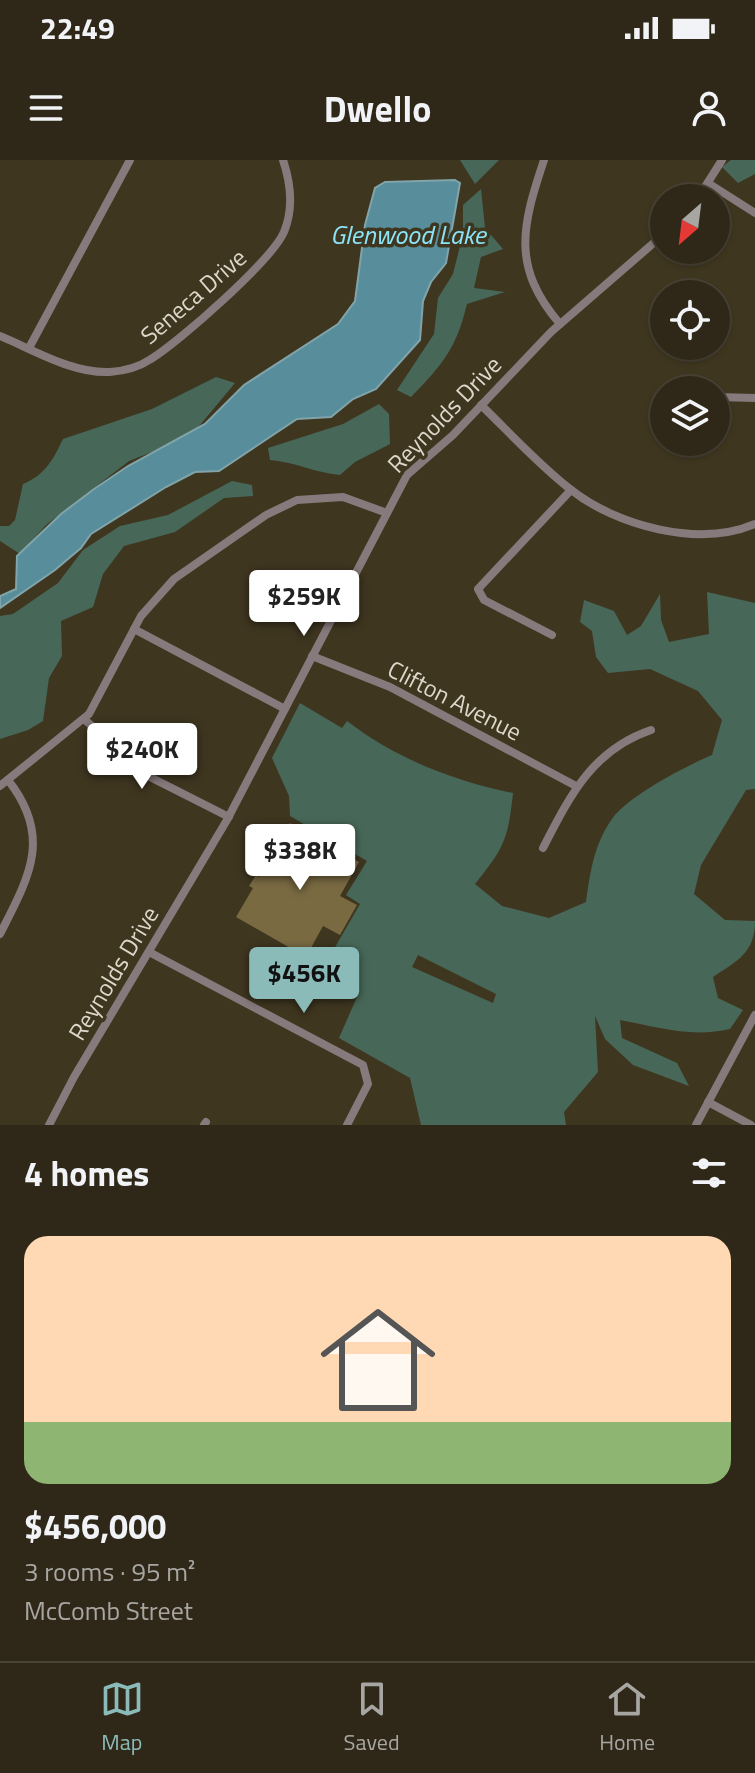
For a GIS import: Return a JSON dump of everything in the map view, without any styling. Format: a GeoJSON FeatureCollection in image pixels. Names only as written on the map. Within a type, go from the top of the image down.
{"type":"FeatureCollection","features":[{"type":"Feature","properties":{"kind":"street"},"geometry":{"type":"LineString","coordinates":[[29,348],[130,160]]}},
{"type":"Feature","properties":{"kind":"street","name":"Seneca Drive"},"geometry":{"type":"LineString","coordinates":[[0,336],[82,369],[110,372],[138,366],[165,349],[260,265],[278,243],[291,202],[283,160]]}},
{"type":"Feature","properties":{"kind":"street"},"geometry":{"type":"LineString","coordinates":[[544,160],[525,225],[525,256],[534,286],[560,324]]}},
{"type":"Feature","properties":{"kind":"street"},"geometry":{"type":"LineString","coordinates":[[722,160],[708,183],[755,213]]}},
{"type":"Feature","properties":{"kind":"street","name":"Reynolds Drive"},"geometry":{"type":"LineString","coordinates":[[49,1125],[229,817],[407,475],[560,324],[650,246]]}},
{"type":"Feature","properties":{"kind":"street"},"geometry":{"type":"LineString","coordinates":[[730,397],[755,398]]}},
{"type":"Feature","properties":{"kind":"street"},"geometry":{"type":"LineString","coordinates":[[481,405],[571,490],[606,511],[668,531],[723,532],[755,524]]}},
{"type":"Feature","properties":{"kind":"street"},"geometry":{"type":"LineString","coordinates":[[552,635],[484,600],[478,589],[571,490]]}},
{"type":"Feature","properties":{"kind":"street"},"geometry":{"type":"LineString","coordinates":[[0,934],[29,874],[34,844],[30,817],[4,783],[84,719],[134,629],[161,590],[283,505],[328,496],[358,501],[387,513]]}},
{"type":"Feature","properties":{"kind":"street"},"geometry":{"type":"LineString","coordinates":[[134,629],[285,709]]}},
{"type":"Feature","properties":{"kind":"street","name":"Clifton Avenue"},"geometry":{"type":"LineString","coordinates":[[312,656],[390,687],[576,786]]}},
{"type":"Feature","properties":{"kind":"street"},"geometry":{"type":"LineString","coordinates":[[84,719],[146,775],[229,817]]}},
{"type":"Feature","properties":{"kind":"street"},"geometry":{"type":"LineString","coordinates":[[543,848],[576,786],[614,747],[651,730]]}},
{"type":"Feature","properties":{"kind":"street"},"geometry":{"type":"LineString","coordinates":[[149,952],[363,1065],[368,1084],[347,1125]]}},
{"type":"Feature","properties":{"kind":"street"},"geometry":{"type":"LineString","coordinates":[[696,1125],[755,1015]]}},
{"type":"Feature","properties":{"kind":"street"},"geometry":{"type":"LineString","coordinates":[[708,1102],[751,1125]]}},
{"type":"Feature","properties":{"kind":"green space"},"geometry":{"type":"Polygon","coordinates":[[[460,160],[499,160],[475,184],[460,160]]]}},
{"type":"Feature","properties":{"kind":"green space"},"geometry":{"type":"Polygon","coordinates":[[[731,160],[755,160],[755,174],[738,183],[722,167],[731,160]]]}},
{"type":"Feature","properties":{"kind":"green space"},"geometry":{"type":"Polygon","coordinates":[[[481,189],[485,228],[503,249],[481,257],[474,288],[505,292],[467,304],[447,355],[411,397],[397,390],[434,334],[438,298],[453,274],[463,234],[463,205],[481,189]]]}},
{"type":"Feature","properties":{"kind":"green space"},"geometry":{"type":"Polygon","coordinates":[[[216,377],[235,383],[190,437],[129,461],[46,525],[20,554],[0,541],[0,526],[9,526],[15,520],[23,484],[48,466],[63,439],[152,409],[216,377]]]}},
{"type":"Feature","properties":{"kind":"green space"},"geometry":{"type":"Polygon","coordinates":[[[379,404],[389,414],[390,444],[355,462],[340,475],[270,460],[268,448],[343,424],[379,404]]]}},
{"type":"Feature","properties":{"kind":"green space"},"geometry":{"type":"Polygon","coordinates":[[[232,481],[252,485],[253,496],[224,498],[175,532],[124,546],[103,574],[93,607],[61,621],[62,656],[49,678],[43,721],[28,730],[0,739],[0,616],[13,614],[58,583],[83,550],[120,526],[168,515],[232,481]]]}},
{"type":"Feature","properties":{"kind":"green space"},"geometry":{"type":"Polygon","coordinates":[[[707,592],[755,603],[755,789],[746,790],[701,865],[694,894],[725,920],[755,921],[748,949],[737,961],[713,977],[718,998],[743,1010],[730,1029],[716,1031],[675,1030],[620,1020],[622,1038],[677,1063],[689,1086],[633,1065],[605,1039],[595,1016],[598,1072],[564,1112],[566,1125],[421,1125],[410,1078],[339,1038],[357,997],[319,975],[360,904],[346,895],[367,861],[290,816],[289,796],[272,758],[300,703],[342,728],[347,721],[405,757],[447,775],[513,793],[503,843],[475,884],[502,906],[549,918],[586,902],[597,849],[612,819],[644,792],[712,755],[722,720],[698,691],[650,669],[608,673],[596,657],[592,631],[580,622],[584,600],[614,611],[627,635],[641,626],[660,594],[661,620],[669,642],[709,634],[707,592]],[[418,955],[412,967],[493,1003],[496,994],[418,955]]]}},
{"type":"Feature","properties":{"kind":"water","name":"Glenwood Lake"},"geometry":{"type":"Polygon","coordinates":[[[455,180],[460,183],[446,263],[431,282],[423,301],[420,340],[376,389],[353,399],[331,417],[297,419],[219,471],[195,472],[166,487],[91,534],[81,548],[55,570],[0,608],[0,596],[16,589],[17,556],[61,514],[128,466],[205,424],[244,385],[338,324],[355,301],[365,225],[375,188],[385,182],[455,180]]]}},
{"type":"Feature","properties":{"kind":"building"},"geometry":{"type":"Polygon","coordinates":[[[290,823],[359,862],[340,896],[357,905],[340,935],[323,926],[306,957],[236,917],[253,888],[249,886],[256,875],[259,877],[290,823]]]}}]}
